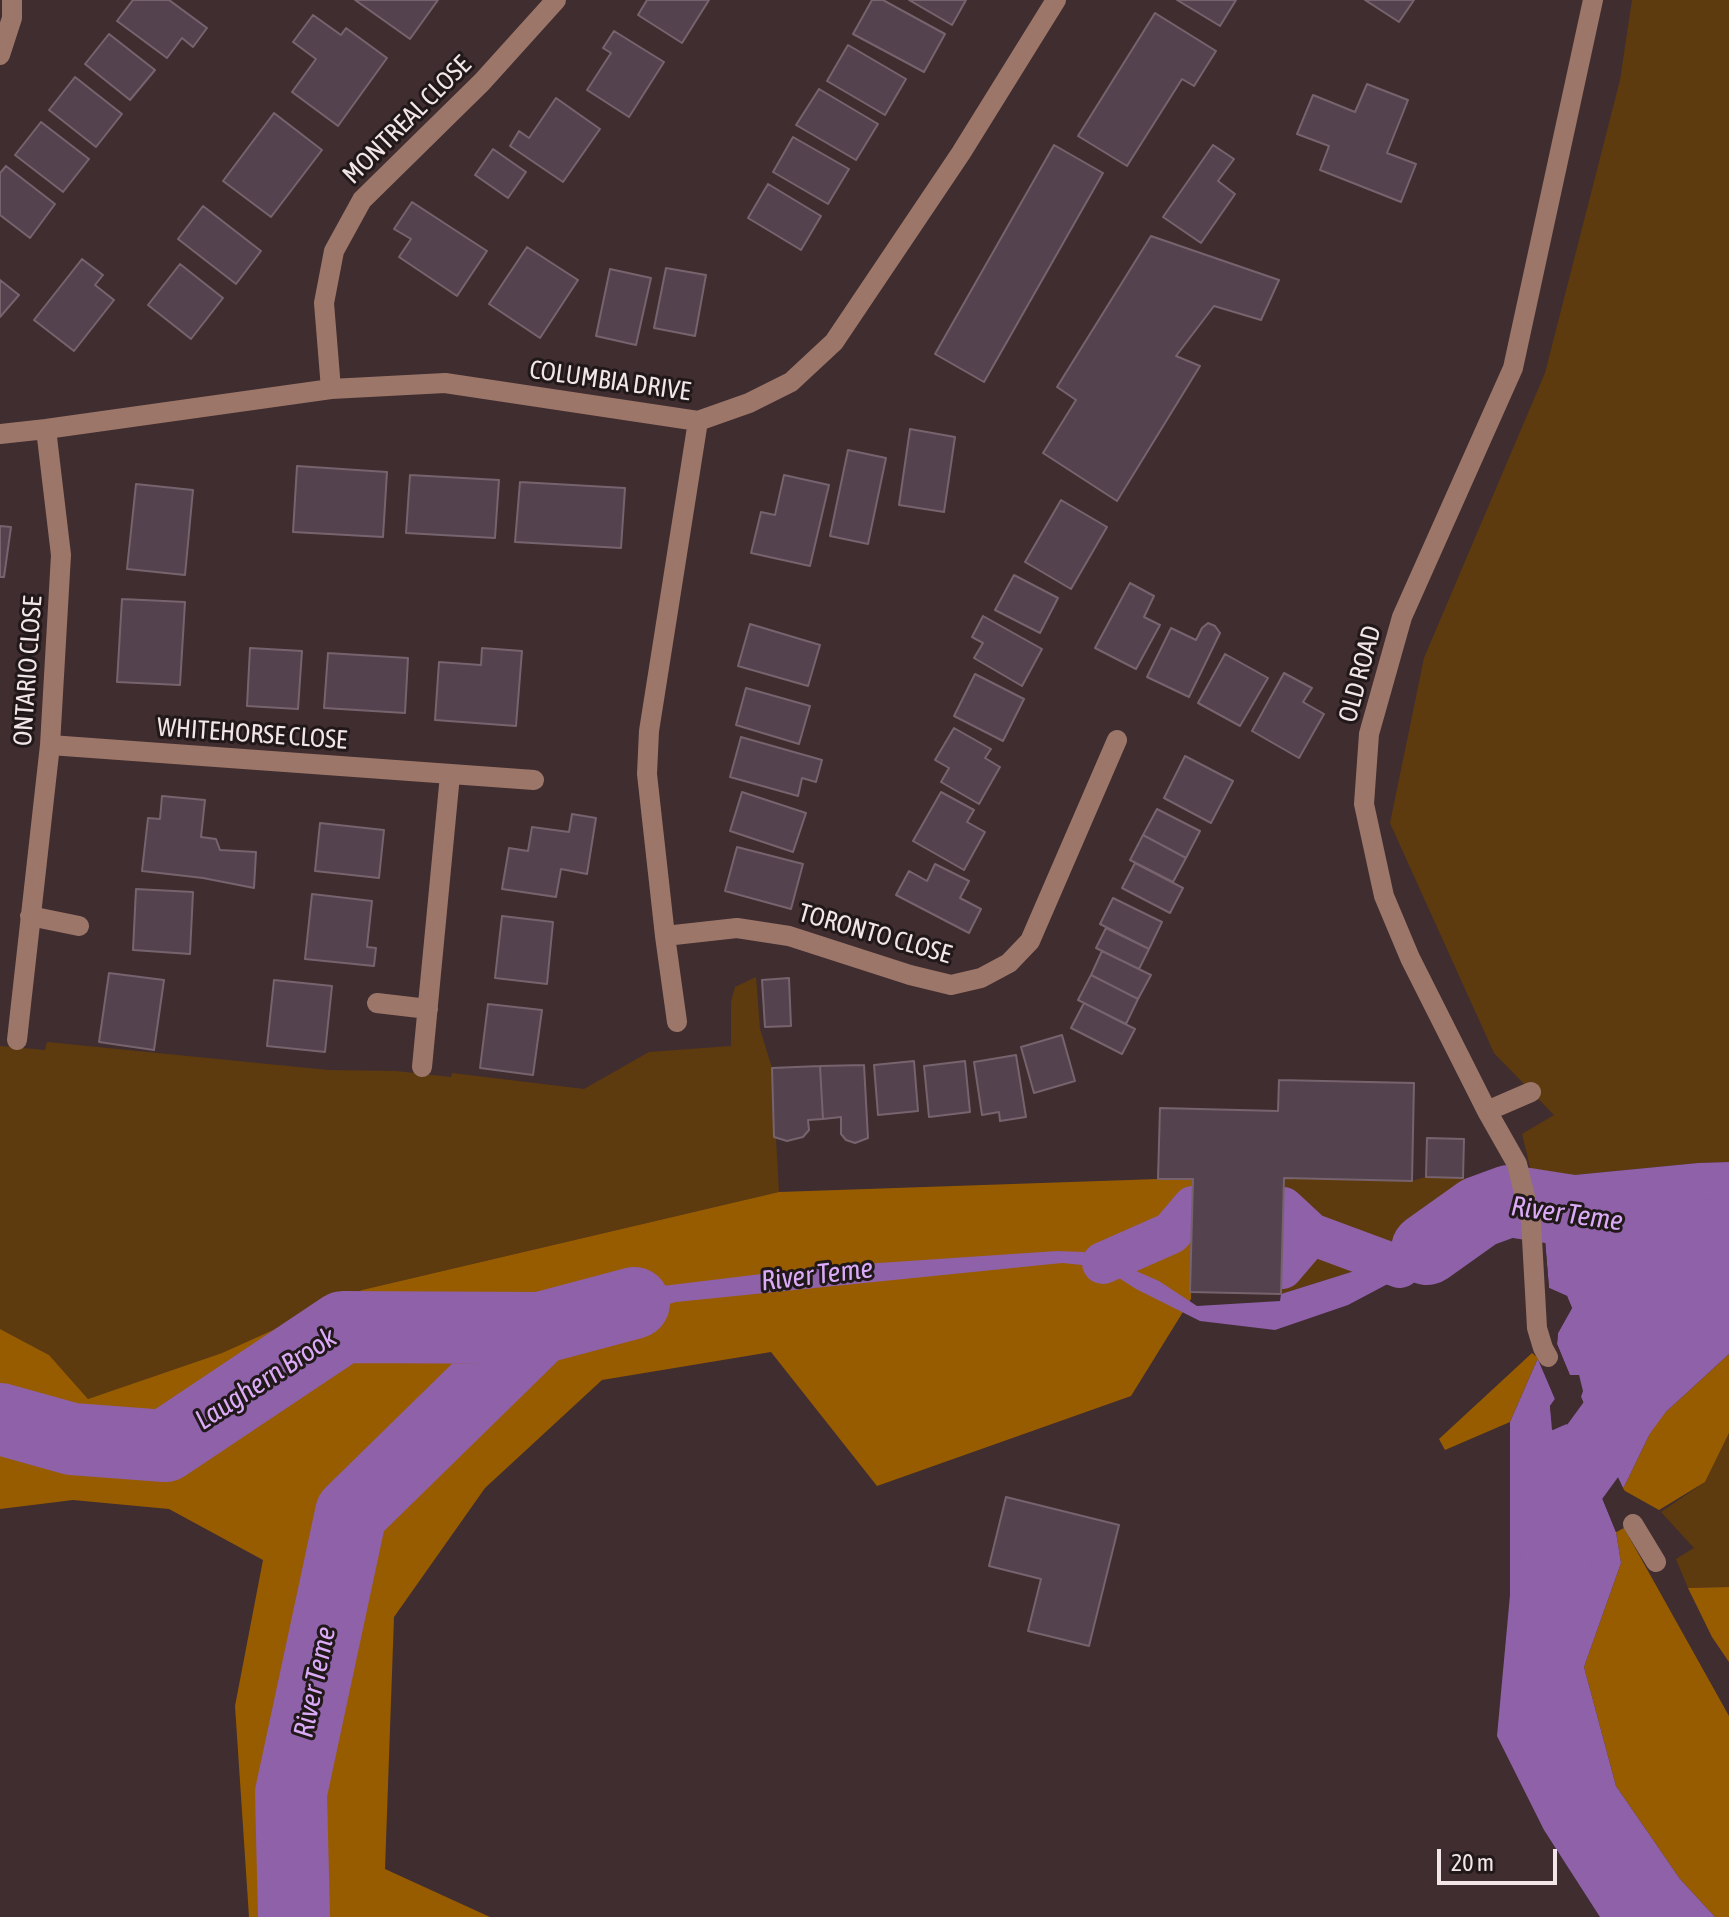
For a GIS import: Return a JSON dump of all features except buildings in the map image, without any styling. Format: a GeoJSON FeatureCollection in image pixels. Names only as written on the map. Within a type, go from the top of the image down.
{"type":"FeatureCollection","features":[{"type":"Feature","properties":{"kind":"street"},"geometry":{"type":"LineString","coordinates":[[0,55],[12,18],[12,0]]}},
{"type":"Feature","properties":{"kind":"street","name":"MONTREAL CLOSE"},"geometry":{"type":"LineString","coordinates":[[331,389],[324,303],[334,251],[362,200],[482,82],[556,0]]}},
{"type":"Feature","properties":{"kind":"street","name":"COLUMBIA DRIVE"},"geometry":{"type":"LineString","coordinates":[[0,434],[331,389],[445,383],[698,421],[749,403],[791,382],[834,342],[961,153],[1056,0]]}},
{"type":"Feature","properties":{"kind":"street","name":"OLD ROAD"},"geometry":{"type":"LineString","coordinates":[[1548,1357],[1537,1328],[1531,1221],[1517,1164],[1410,958],[1384,896],[1364,804],[1369,734],[1402,617],[1513,368],[1593,0]]}},
{"type":"Feature","properties":{"kind":"street"},"geometry":{"type":"LineString","coordinates":[[677,1022],[647,774],[649,731],[698,421]]}},
{"type":"Feature","properties":{"kind":"street","name":"ONTARIO CLOSE"},"geometry":{"type":"LineString","coordinates":[[17,1040],[50,745],[61,555],[46,429]]}},
{"type":"Feature","properties":{"kind":"street","name":"TORONTO CLOSE"},"geometry":{"type":"LineString","coordinates":[[665,936],[737,928],[789,936],[951,985],[981,978],[1009,963],[1030,941],[1117,740]]}},
{"type":"Feature","properties":{"kind":"street","name":"WHITEHORSE CLOSE"},"geometry":{"type":"LineString","coordinates":[[50,745],[534,780]]}},
{"type":"Feature","properties":{"kind":"street"},"geometry":{"type":"LineString","coordinates":[[422,1067],[450,775]]}},
{"type":"Feature","properties":{"kind":"street"},"geometry":{"type":"LineString","coordinates":[[30,916],[79,926]]}},
{"type":"Feature","properties":{"kind":"street"},"geometry":{"type":"LineString","coordinates":[[377,1003],[428,1009]]}},
{"type":"Feature","properties":{"kind":"street"},"geometry":{"type":"LineString","coordinates":[[1487,1111],[1531,1092]]}},
{"type":"Feature","properties":{"kind":"street"},"geometry":{"type":"LineString","coordinates":[[1633,1524],[1656,1562]]}},
{"type":"Feature","properties":{"kind":"shaded area"},"geometry":{"type":"Polygon","coordinates":[[[1632,0],[1729,0],[1729,1162],[1533,1179],[1522,1134],[1554,1115],[1494,1053],[1390,823],[1424,658],[1545,373],[1620,80],[1632,0]]]}},
{"type":"Feature","properties":{"kind":"shaded area"},"geometry":{"type":"Polygon","coordinates":[[[756,977],[760,1029],[772,1068],[779,1192],[362,1290],[222,1353],[88,1399],[49,1355],[0,1329],[0,1046],[45,1050],[47,1042],[328,1070],[396,1071],[451,1077],[452,1073],[584,1089],[649,1052],[731,1046],[731,1002],[735,987],[756,977]]]}},
{"type":"Feature","properties":{"kind":"shaded area"},"geometry":{"type":"Polygon","coordinates":[[[1506,1174],[1509,1187],[1473,1204],[1398,1255],[1281,1294],[1284,1178],[1411,1181],[1426,1177],[1488,1179],[1506,1174]]]}},
{"type":"Feature","properties":{"kind":"shaded area"},"geometry":{"type":"Polygon","coordinates":[[[1193,1179],[1191,1299],[1131,1396],[877,1486],[771,1352],[602,1380],[485,1488],[394,1617],[385,1869],[490,1917],[249,1917],[235,1706],[263,1560],[169,1509],[73,1500],[0,1509],[0,1329],[49,1355],[88,1399],[222,1353],[362,1290],[779,1192],[1193,1179]]]}},
{"type":"Feature","properties":{"kind":"shaded area"},"geometry":{"type":"Polygon","coordinates":[[[1532,1353],[1538,1358],[1510,1422],[1445,1450],[1439,1439],[1532,1353]]]}},
{"type":"Feature","properties":{"kind":"shaded area"},"geometry":{"type":"Polygon","coordinates":[[[1729,1354],[1729,1433],[1705,1482],[1659,1510],[1625,1491],[1623,1489],[1656,1421],[1729,1354]]]}},
{"type":"Feature","properties":{"kind":"shaded area"},"geometry":{"type":"Polygon","coordinates":[[[1729,1433],[1729,1587],[1688,1588],[1676,1559],[1694,1548],[1661,1512],[1705,1482],[1729,1433]]]}},
{"type":"Feature","properties":{"kind":"shaded area"},"geometry":{"type":"Polygon","coordinates":[[[1624,1528],[1729,1716],[1729,1917],[1715,1917],[1680,1879],[1616,1786],[1584,1667],[1621,1563],[1616,1532],[1624,1528]]]}},
{"type":"Feature","properties":{"kind":"shaded area"},"geometry":{"type":"Polygon","coordinates":[[[1729,1587],[1729,1662],[1712,1637],[1688,1588],[1729,1587]]]}},
{"type":"Feature","properties":{"kind":"water"},"geometry":{"type":"Polygon","coordinates":[[[1729,1162],[1729,1354],[1656,1421],[1623,1489],[1607,1454],[1607,1428],[1595,1429],[1581,1397],[1579,1375],[1570,1376],[1557,1344],[1558,1333],[1572,1308],[1567,1296],[1549,1288],[1543,1216],[1533,1179],[1729,1162]]]}},
{"type":"Feature","properties":{"kind":"water"},"geometry":{"type":"Polygon","coordinates":[[[1509,1187],[1516,1213],[1483,1222],[1416,1269],[1348,1305],[1275,1330],[1200,1321],[1136,1289],[1102,1267],[1062,1263],[676,1302],[544,1339],[538,1321],[654,1287],[819,1267],[1057,1251],[1084,1252],[1120,1264],[1159,1281],[1197,1306],[1280,1301],[1281,1294],[1398,1255],[1473,1204],[1509,1187]]]}},
{"type":"Feature","properties":{"kind":"water"},"geometry":{"type":"Polygon","coordinates":[[[1538,1358],[1555,1399],[1550,1406],[1553,1430],[1567,1423],[1584,1459],[1585,1485],[1595,1480],[1616,1532],[1621,1563],[1584,1667],[1616,1786],[1680,1879],[1715,1917],[1600,1917],[1544,1830],[1497,1736],[1510,1595],[1510,1422],[1538,1358]]]}},
{"type":"Feature","properties":{"kind":"pier"},"geometry":{"type":"Polygon","coordinates":[[[1532,1175],[1543,1216],[1549,1288],[1567,1296],[1572,1308],[1558,1333],[1557,1344],[1570,1375],[1579,1375],[1583,1391],[1581,1397],[1595,1429],[1608,1428],[1610,1450],[1607,1454],[1625,1492],[1619,1491],[1603,1455],[1606,1449],[1604,1432],[1591,1431],[1577,1398],[1576,1379],[1567,1378],[1553,1345],[1555,1332],[1567,1308],[1564,1299],[1545,1290],[1532,1175]]]}},
{"type":"Feature","properties":{"kind":"pier"},"geometry":{"type":"Polygon","coordinates":[[[1536,1355],[1541,1356],[1559,1398],[1554,1407],[1556,1424],[1566,1419],[1571,1421],[1588,1458],[1587,1479],[1595,1476],[1598,1479],[1620,1530],[1616,1532],[1595,1481],[1584,1485],[1584,1459],[1567,1424],[1552,1430],[1550,1406],[1555,1399],[1536,1355]]]}},
{"type":"Feature","properties":{"kind":"waterway","name":"River Teme"},"geometry":{"type":"LineString","coordinates":[[1427,1249],[1479,1212],[1509,1201],[1656,1224],[1729,1241]]}},
{"type":"Feature","properties":{"kind":"waterway"},"geometry":{"type":"LineString","coordinates":[[1103,1263],[1171,1233],[1193,1207]]}},
{"type":"Feature","properties":{"kind":"waterway"},"geometry":{"type":"LineString","coordinates":[[1283,1208],[1311,1234],[1400,1267]]}},
{"type":"Feature","properties":{"kind":"waterway"},"geometry":{"type":"LineString","coordinates":[[1282,1268],[1311,1234]]}},
{"type":"Feature","properties":{"kind":"waterway","name":"River Teme"},"geometry":{"type":"LineString","coordinates":[[294,1917],[291,1793],[351,1513],[540,1328],[634,1303]]}},
{"type":"Feature","properties":{"kind":"waterway","name":"River Teme"},"geometry":{"type":"LineString","coordinates":[[1556,1557],[1567,1486],[1673,1341],[1729,1309]]}},
{"type":"Feature","properties":{"kind":"waterway","name":"Laughern Brook"},"geometry":{"type":"LineString","coordinates":[[0,1419],[72,1439],[165,1446],[343,1327],[540,1328]]}}]}
